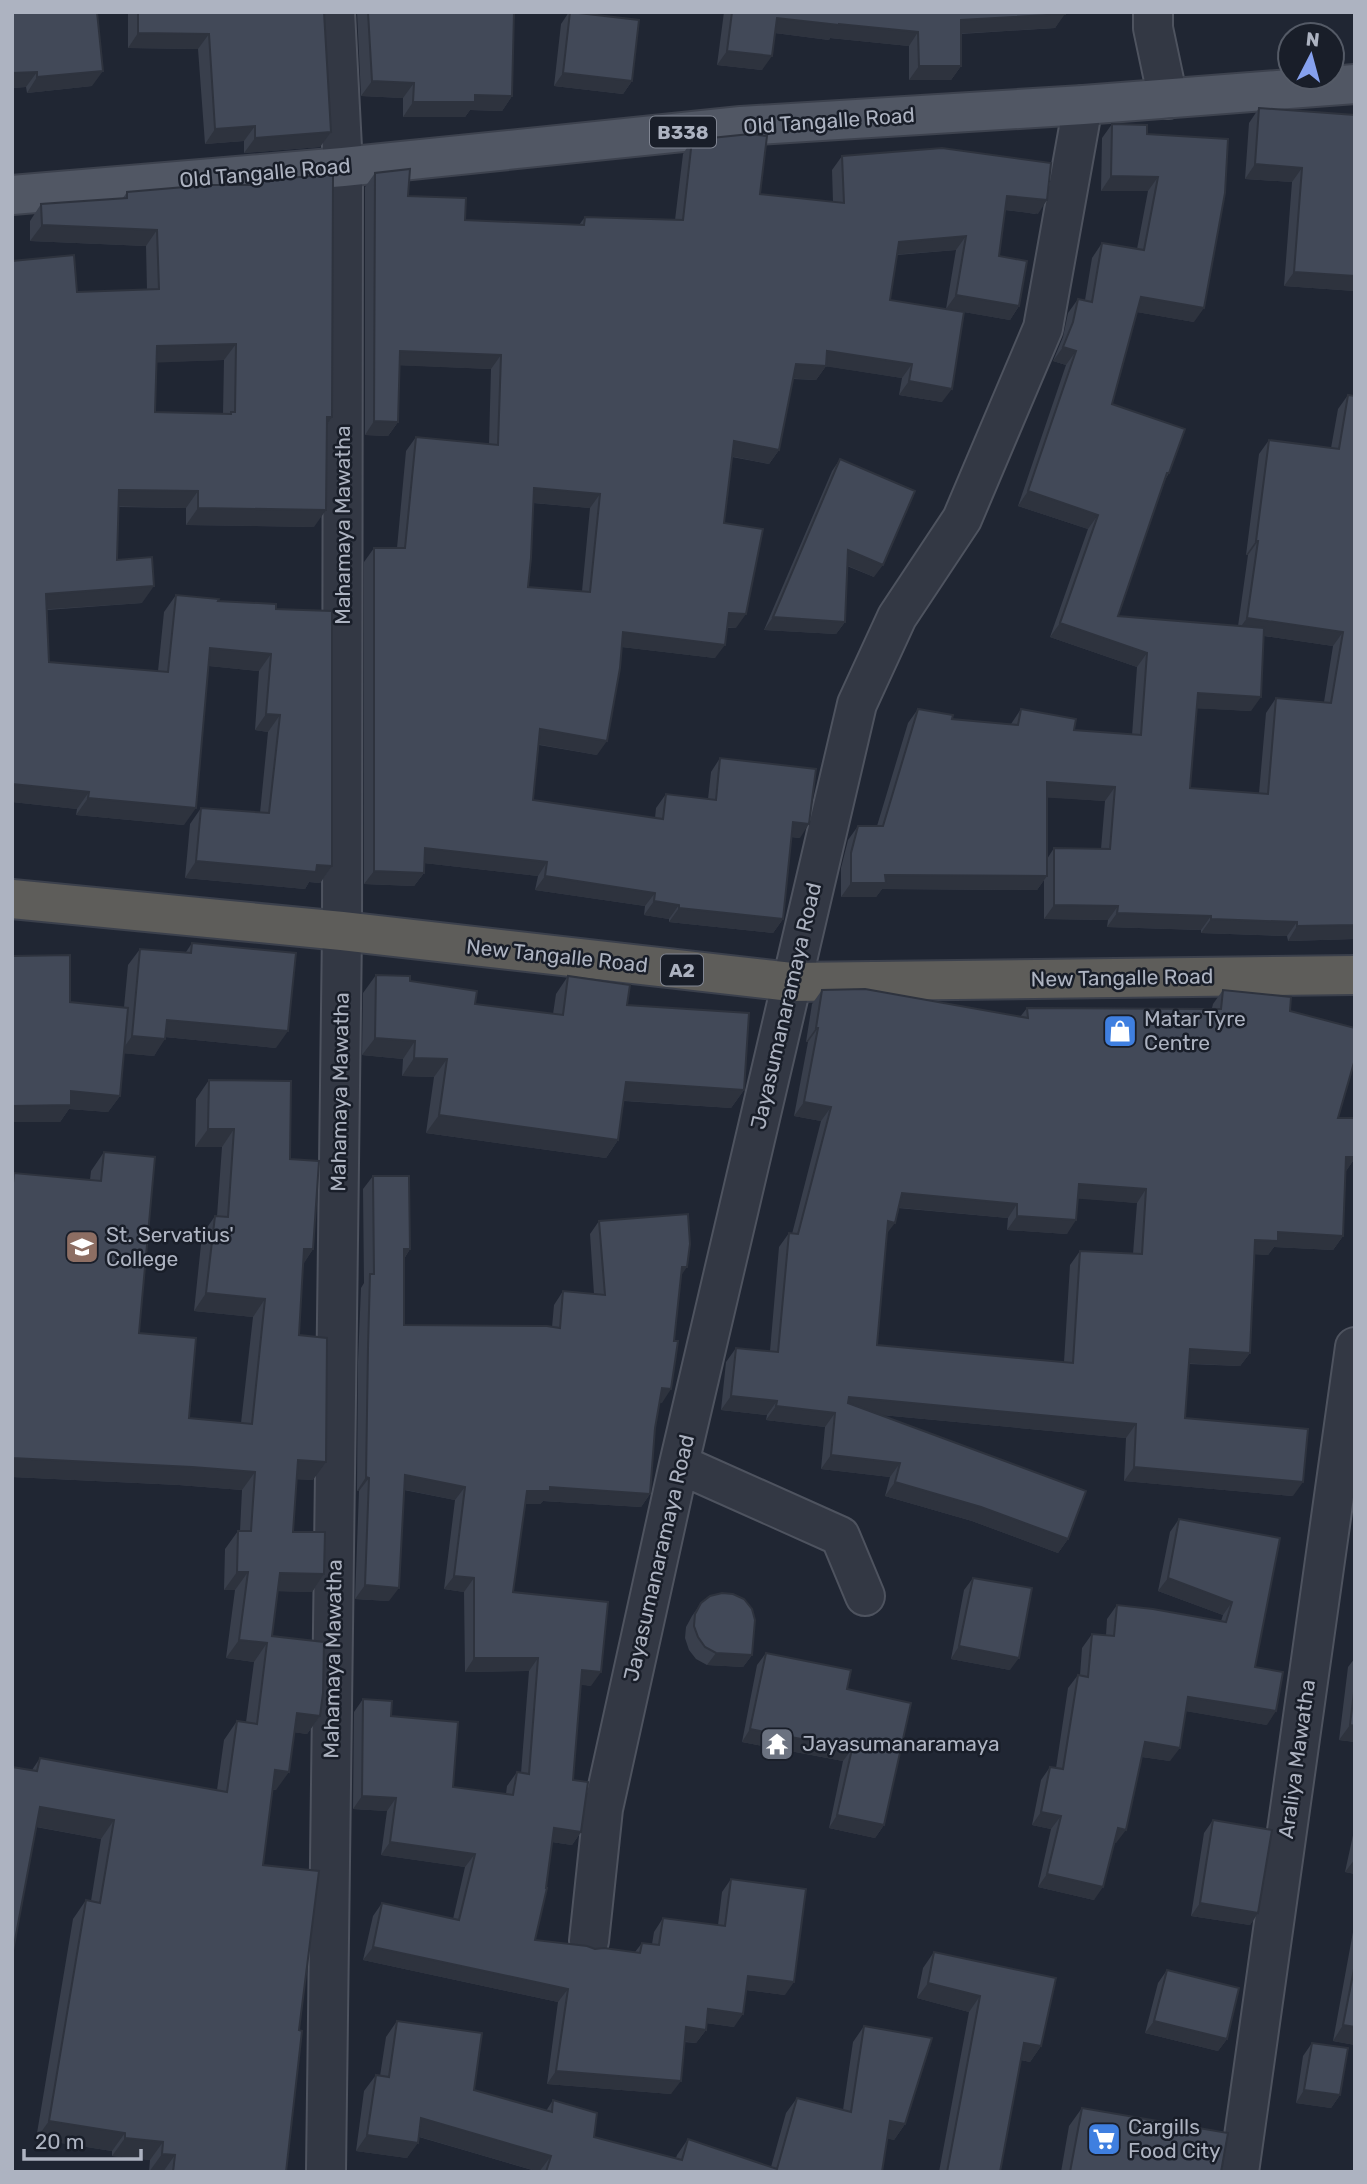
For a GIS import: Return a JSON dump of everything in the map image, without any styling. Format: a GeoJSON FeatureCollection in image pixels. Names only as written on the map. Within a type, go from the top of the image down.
{"type":"FeatureCollection","features":[{"type":"Feature","properties":{"kind":"highway","name":"New Tangalle Road"},"geometry":{"type":"LineString","coordinates":[[12,899],[342,931],[791,982],[1355,975]]}},
{"type":"Feature","properties":{"kind":"main road","name":"Old Tangalle Road"},"geometry":{"type":"LineString","coordinates":[[12,195],[343,167],[741,126],[1083,105],[1355,84]]}},
{"type":"Feature","properties":{"kind":"street","name":"Mahamaya Mawatha"},"geometry":{"type":"LineString","coordinates":[[326,2172],[342,931],[343,167],[335,12]]}},
{"type":"Feature","properties":{"kind":"street"},"geometry":{"type":"LineString","coordinates":[[1153,12],[1153,28],[1168,99]]}},
{"type":"Feature","properties":{"kind":"street","name":"Jayasumanaramaya Road"},"geometry":{"type":"LineString","coordinates":[[589,1941],[603,1809],[679,1464],[857,704],[897,617],[962,519],[1043,328],[1083,105]]}},
{"type":"Feature","properties":{"kind":"street","name":"Araliya Mawatha"},"geometry":{"type":"LineString","coordinates":[[1238,2172],[1355,1347]]}},
{"type":"Feature","properties":{"kind":"street"},"geometry":{"type":"LineString","coordinates":[[679,1464],[840,1536],[864,1596]]}},
{"type":"Feature","properties":{"kind":"building"},"geometry":{"type":"Polygon","coordinates":[[[12,12],[97,12],[103,71],[37,77],[37,72],[12,73],[12,12]]]}},
{"type":"Feature","properties":{"kind":"building"},"geometry":{"type":"Polygon","coordinates":[[[138,12],[324,12],[331,132],[255,138],[255,126],[215,129],[209,34],[138,33],[138,12]]]}},
{"type":"Feature","properties":{"kind":"building"},"geometry":{"type":"Polygon","coordinates":[[[368,12],[514,12],[512,96],[475,95],[475,102],[413,102],[414,83],[372,81],[368,12]]]}},
{"type":"Feature","properties":{"kind":"building"},"geometry":{"type":"Polygon","coordinates":[[[570,12],[639,20],[632,81],[563,73],[570,12]]]}},
{"type":"Feature","properties":{"kind":"building"},"geometry":{"type":"Polygon","coordinates":[[[732,12],[1065,14],[961,20],[961,66],[919,66],[918,32],[777,18],[772,56],[727,51],[732,12]]]}},
{"type":"Feature","properties":{"kind":"building"},"geometry":{"type":"Polygon","coordinates":[[[1259,108],[1355,115],[1355,276],[1294,272],[1302,168],[1255,164],[1259,108]]]}},
{"type":"Feature","properties":{"kind":"building"},"geometry":{"type":"Polygon","coordinates":[[[1112,124],[1147,125],[1147,134],[1228,139],[1225,193],[1204,308],[1141,297],[1112,404],[1185,429],[1167,473],[1118,616],[1264,628],[1261,697],[1198,693],[1190,788],[1268,794],[1276,698],[1331,703],[1343,632],[1247,618],[1269,440],[1339,449],[1348,395],[1355,396],[1355,925],[1297,926],[1297,922],[1117,913],[1118,906],[1054,905],[1054,848],[1110,849],[1115,787],[1047,782],[1047,876],[885,875],[886,883],[851,883],[851,853],[858,826],[883,826],[918,709],[953,715],[952,719],[1018,725],[1021,709],[1076,719],[1074,730],[1141,735],[1147,653],[1060,623],[1098,515],[1028,491],[1076,351],[1063,347],[1078,299],[1092,302],[1102,243],[1144,250],[1158,177],[1111,176],[1112,124]]]}},
{"type":"Feature","properties":{"kind":"building"},"geometry":{"type":"Polygon","coordinates":[[[750,134],[767,136],[760,194],[844,203],[842,156],[942,148],[1051,163],[1047,200],[1007,196],[999,256],[1027,261],[1019,306],[956,295],[966,236],[899,242],[890,300],[964,312],[952,389],[909,381],[912,364],[827,351],[826,366],[796,364],[779,450],[734,441],[724,523],[763,529],[746,614],[729,613],[725,645],[623,632],[620,668],[607,741],[540,729],[533,800],[663,819],[666,794],[716,800],[720,758],[816,769],[809,824],[793,822],[783,919],[679,908],[679,905],[654,901],[655,893],[545,876],[547,862],[425,848],[424,873],[374,871],[374,548],[405,548],[416,437],[498,445],[501,355],[400,351],[398,422],[374,421],[375,173],[410,169],[408,196],[466,198],[465,220],[584,225],[585,217],[683,220],[692,140],[750,134]],[[534,488],[528,587],[590,592],[600,494],[534,488]]]}},
{"type":"Feature","properties":{"kind":"building"},"geometry":{"type":"Polygon","coordinates":[[[333,174],[332,417],[327,417],[326,510],[198,508],[198,491],[119,490],[117,560],[152,557],[154,586],[46,594],[49,662],[168,672],[176,595],[219,599],[218,601],[276,604],[276,609],[332,611],[332,866],[317,865],[316,872],[196,861],[201,808],[269,813],[280,715],[266,714],[271,654],[210,648],[196,808],[88,798],[89,792],[12,784],[12,261],[74,255],[77,292],[159,289],[157,230],[42,225],[41,204],[127,198],[127,192],[208,185],[255,185],[255,181],[333,174]],[[236,344],[157,346],[155,412],[235,412],[236,344]]]}},
{"type":"Feature","properties":{"kind":"building"},"geometry":{"type":"Polygon","coordinates":[[[840,459],[915,491],[883,565],[848,550],[845,622],[773,617],[840,459]]]}},
{"type":"Feature","properties":{"kind":"building"},"geometry":{"type":"Polygon","coordinates":[[[192,943],[296,953],[288,1031],[167,1020],[165,1039],[132,1036],[140,949],[191,953],[192,943]]]}},
{"type":"Feature","properties":{"kind":"building"},"geometry":{"type":"Polygon","coordinates":[[[70,955],[70,1002],[128,1008],[120,1096],[71,1091],[71,1105],[12,1106],[12,956],[70,955]]]}},
{"type":"Feature","properties":{"kind":"building"},"geometry":{"type":"Polygon","coordinates":[[[376,975],[410,976],[410,981],[477,991],[475,1004],[563,1015],[568,976],[630,985],[627,1005],[749,1013],[744,1090],[626,1082],[618,1140],[439,1115],[447,1059],[414,1058],[415,1041],[375,1038],[376,975]]]}},
{"type":"Feature","properties":{"kind":"building"},"geometry":{"type":"Polygon","coordinates":[[[865,989],[1028,1018],[1027,1008],[1221,1009],[1223,990],[1291,997],[1290,1011],[1355,1028],[1355,1059],[1338,1118],[1355,1118],[1355,1157],[1346,1157],[1343,1236],[1278,1232],[1278,1241],[1255,1240],[1250,1353],[1190,1349],[1185,1418],[1308,1429],[1303,1482],[1134,1467],[1136,1424],[849,1397],[848,1403],[1086,1491],[1068,1539],[981,1507],[895,1482],[900,1463],[831,1455],[835,1413],[776,1406],[777,1401],[731,1396],[736,1348],[778,1352],[789,1233],[798,1234],[831,1107],[804,1102],[822,990],[865,989]],[[1079,1184],[1076,1220],[1017,1216],[1017,1204],[902,1193],[895,1223],[888,1221],[877,1345],[1073,1363],[1080,1251],[1142,1254],[1146,1189],[1079,1184]]]}},
{"type":"Feature","properties":{"kind":"building"},"geometry":{"type":"Polygon","coordinates":[[[209,1080],[291,1081],[290,1159],[319,1161],[313,1249],[304,1249],[299,1335],[327,1338],[326,1462],[298,1460],[293,1532],[325,1532],[324,1574],[280,1573],[272,1636],[324,1642],[323,1693],[320,1716],[297,1713],[289,1772],[275,1770],[263,1865],[319,1871],[299,2030],[302,2031],[286,2172],[173,2172],[175,2155],[162,2154],[163,2142],[125,2138],[125,2133],[49,2121],[86,1900],[100,1903],[114,1820],[40,1807],[12,1956],[12,1767],[37,1771],[40,1758],[227,1792],[237,1721],[257,1724],[267,1643],[239,1640],[248,1572],[237,1572],[238,1531],[251,1531],[255,1472],[12,1458],[14,1173],[101,1181],[104,1152],[155,1157],[139,1333],[196,1338],[189,1418],[252,1424],[265,1299],[206,1293],[215,1216],[228,1217],[234,1129],[208,1129],[209,1080]]]}},
{"type":"Feature","properties":{"kind":"building"},"geometry":{"type":"Polygon","coordinates":[[[373,1176],[409,1176],[410,1249],[404,1249],[404,1325],[560,1328],[563,1291],[605,1295],[599,1221],[688,1214],[690,1244],[687,1267],[682,1267],[674,1341],[678,1341],[671,1389],[662,1388],[655,1428],[650,1494],[550,1487],[550,1491],[527,1491],[513,1592],[608,1602],[601,1672],[582,1670],[573,1780],[588,1782],[581,1832],[554,1828],[547,1888],[535,1940],[640,1953],[642,1943],[659,1945],[663,1918],[725,1926],[731,1879],[806,1889],[794,1982],[748,1976],[743,2014],[708,2009],[706,2030],[686,2027],[681,2081],[556,2071],[568,1989],[373,1947],[382,1903],[459,1920],[475,1854],[390,1842],[396,1798],[362,1796],[363,1699],[392,1701],[391,1716],[458,1722],[453,1787],[513,1795],[517,1772],[529,1774],[538,1658],[474,1658],[474,1578],[454,1576],[465,1487],[405,1475],[399,1588],[365,1585],[369,1478],[366,1477],[370,1274],[374,1274],[373,1176]]]}},
{"type":"Feature","properties":{"kind":"building"},"geometry":{"type":"Polygon","coordinates":[[[1179,1519],[1280,1538],[1255,1667],[1283,1672],[1276,1711],[1188,1697],[1180,1748],[1145,1742],[1126,1830],[1118,1828],[1103,1887],[1047,1874],[1061,1816],[1041,1812],[1050,1767],[1063,1769],[1078,1675],[1088,1677],[1092,1634],[1114,1636],[1117,1605],[1226,1622],[1232,1602],[1168,1578],[1179,1519]]]}},
{"type":"Feature","properties":{"kind":"building"},"geometry":{"type":"Polygon","coordinates":[[[973,1578],[1032,1588],[1019,1658],[959,1646],[973,1578]]]}},
{"type":"Feature","properties":{"kind":"building"},"geometry":{"type":"Polygon","coordinates":[[[722,1593],[744,1599],[752,1609],[755,1620],[752,1655],[716,1653],[705,1647],[698,1637],[694,1626],[695,1614],[701,1603],[710,1596],[722,1593]]]}},
{"type":"Feature","properties":{"kind":"building"},"geometry":{"type":"Polygon","coordinates":[[[766,1653],[851,1670],[847,1689],[911,1703],[884,1825],[837,1815],[852,1749],[750,1729],[766,1653]]]}},
{"type":"Feature","properties":{"kind":"building"},"geometry":{"type":"Polygon","coordinates":[[[1355,1684],[1355,1726],[1350,1725],[1355,1684]]]}},
{"type":"Feature","properties":{"kind":"building"},"geometry":{"type":"Polygon","coordinates":[[[1213,1820],[1272,1830],[1258,1913],[1200,1903],[1213,1820]]]}},
{"type":"Feature","properties":{"kind":"building"},"geometry":{"type":"Polygon","coordinates":[[[934,1952],[1056,1978],[1041,2046],[1024,2043],[1000,2172],[947,2172],[980,1996],[928,1983],[934,1952]]]}},
{"type":"Feature","properties":{"kind":"building"},"geometry":{"type":"Polygon","coordinates":[[[1355,1964],[1355,2027],[1343,2025],[1355,1964]]]}},
{"type":"Feature","properties":{"kind":"building"},"geometry":{"type":"Polygon","coordinates":[[[1167,1970],[1239,1988],[1227,2039],[1154,2021],[1167,1970]]]}},
{"type":"Feature","properties":{"kind":"building"},"geometry":{"type":"Polygon","coordinates":[[[397,2021],[482,2033],[474,2090],[552,2112],[553,2100],[597,2113],[594,2137],[682,2160],[688,2139],[777,2169],[797,2098],[851,2112],[864,2026],[932,2038],[905,2124],[890,2121],[882,2172],[546,2172],[551,2156],[421,2118],[418,2143],[367,2135],[376,2075],[389,2077],[397,2021]]]}},
{"type":"Feature","properties":{"kind":"building"},"geometry":{"type":"Polygon","coordinates":[[[1312,2043],[1348,2048],[1340,2095],[1304,2090],[1312,2043]]]}},
{"type":"Feature","properties":{"kind":"building"},"geometry":{"type":"Polygon","coordinates":[[[1082,2108],[1228,2133],[1221,2172],[1070,2172],[1082,2108]]]}},
{"type":"Feature","properties":{"kind":"place","name":"Matar Tyre Centre"},"geometry":{"type":"Point","coordinates":[1120,1031]}},
{"type":"Feature","properties":{"kind":"place","name":"St. Servatius' College"},"geometry":{"type":"Point","coordinates":[82,1247]}},
{"type":"Feature","properties":{"kind":"place","name":"Jayasumanaramaya"},"geometry":{"type":"Point","coordinates":[777,1744]}},
{"type":"Feature","properties":{"kind":"place","name":"Cargills Food City"},"geometry":{"type":"Point","coordinates":[1104,2139]}}]}
